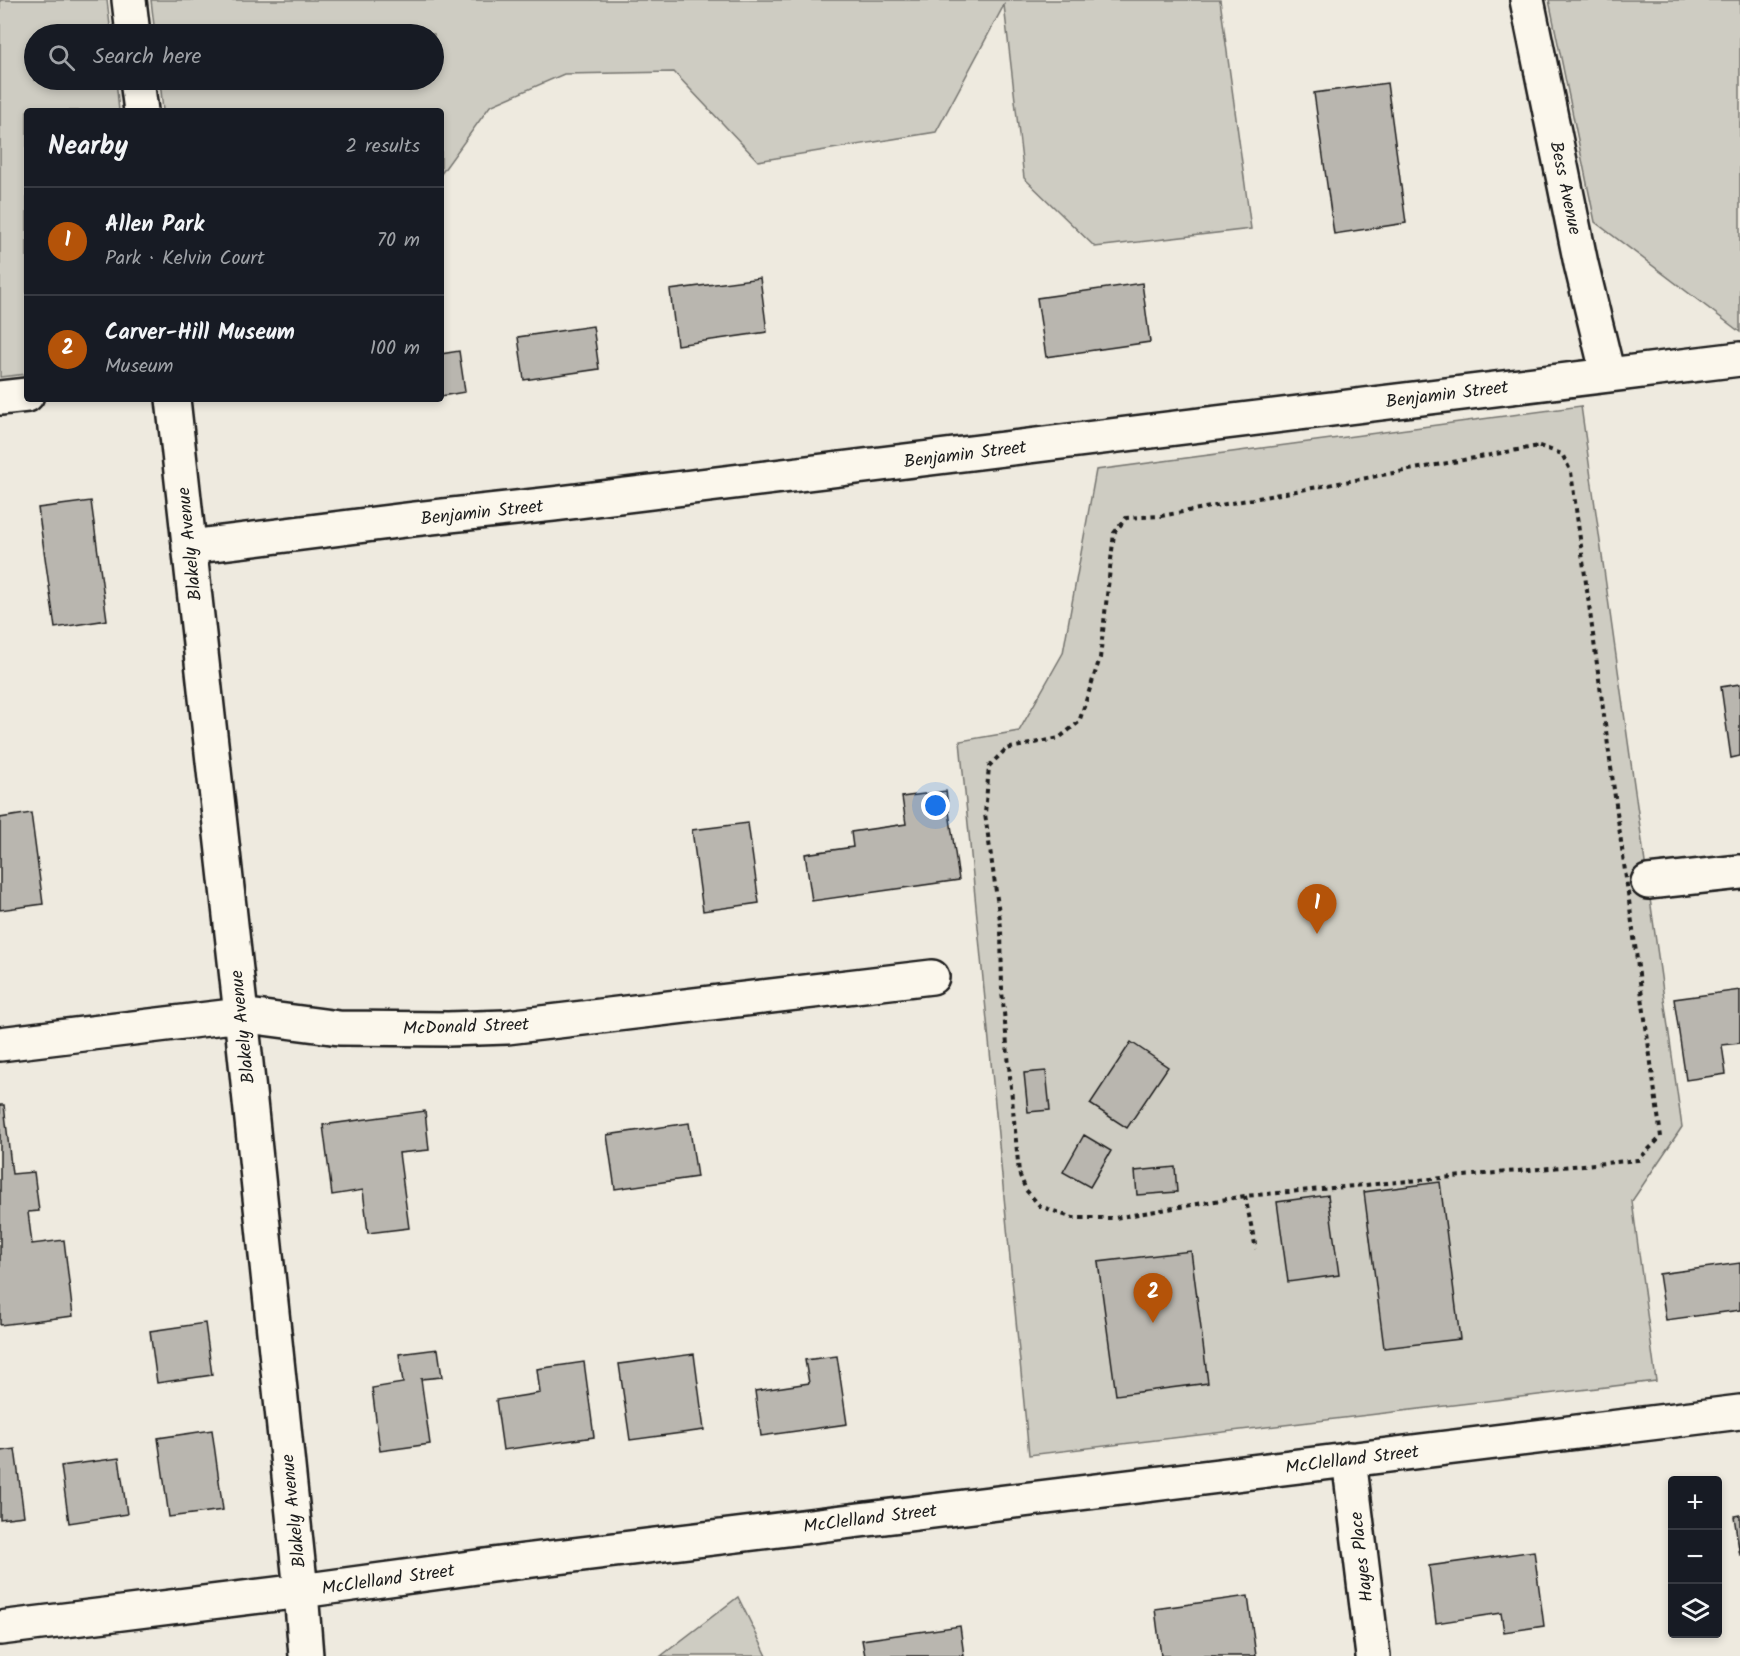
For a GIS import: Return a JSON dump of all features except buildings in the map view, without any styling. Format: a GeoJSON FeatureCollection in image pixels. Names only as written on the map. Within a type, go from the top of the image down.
{"type":"FeatureCollection","features":[{"type":"Feature","properties":{"kind":"street"},"geometry":{"type":"LineString","coordinates":[[129,0],[132,24]]}},
{"type":"Feature","properties":{"kind":"street","name":"Bess Avenue"},"geometry":{"type":"LineString","coordinates":[[1527,0],[1581,264],[1608,375]]}},
{"type":"Feature","properties":{"kind":"street"},"geometry":{"type":"LineString","coordinates":[[138,90],[141,108]]}},
{"type":"Feature","properties":{"kind":"street","name":"Benjamin Street"},"geometry":{"type":"LineString","coordinates":[[189,547],[1740,359]]}},
{"type":"Feature","properties":{"kind":"street"},"geometry":{"type":"LineString","coordinates":[[0,398],[24,395]]}},
{"type":"Feature","properties":{"kind":"street","name":"Blakely Avenue"},"geometry":{"type":"LineString","coordinates":[[173,402],[241,1015],[306,1656]]}},
{"type":"Feature","properties":{"kind":"street"},"geometry":{"type":"LineString","coordinates":[[1648,882],[1740,872]]}},
{"type":"Feature","properties":{"kind":"street","name":"McDonald Street"},"geometry":{"type":"LineString","coordinates":[[0,1044],[241,1015],[339,1028],[507,1027],[932,977]]}},
{"type":"Feature","properties":{"kind":"street","name":"McClelland Street"},"geometry":{"type":"LineString","coordinates":[[0,1628],[515,1562],[1740,1412]]}},
{"type":"Feature","properties":{"kind":"street","name":"Hayes Place"},"geometry":{"type":"LineString","coordinates":[[1349,1459],[1373,1656]]}},
{"type":"Feature","properties":{"kind":"path"},"geometry":{"type":"LineString","coordinates":[[1539,446],[1562,454],[1571,472],[1661,1137],[1638,1160],[1245,1196],[1114,1218],[1073,1218],[1040,1206],[1026,1190],[1019,1173],[1002,991],[1001,927],[985,814],[989,766],[1006,749],[1059,738],[1079,722],[1100,658],[1114,533],[1126,518],[1161,516],[1539,446]]}},
{"type":"Feature","properties":{"kind":"path"},"geometry":{"type":"LineString","coordinates":[[1245,1196],[1256,1249]]}},
{"type":"Feature","properties":{"kind":"shaded area"},"geometry":{"type":"Polygon","coordinates":[[[0,0],[107,0],[110,24],[24,24],[24,90],[117,90],[119,108],[24,108],[24,374],[0,377],[0,0]]]}},
{"type":"Feature","properties":{"kind":"shaded area"},"geometry":{"type":"Polygon","coordinates":[[[151,0],[1220,0],[1251,229],[1095,247],[1024,178],[1004,5],[936,132],[758,161],[674,72],[564,74],[490,106],[444,170],[444,108],[163,108],[161,90],[444,90],[444,24],[154,24],[151,0]]]}},
{"type":"Feature","properties":{"kind":"shaded area"},"geometry":{"type":"Polygon","coordinates":[[[1549,0],[1740,0],[1740,332],[1595,222],[1549,0]]]}},
{"type":"Feature","properties":{"kind":"shaded area"},"geometry":{"type":"Polygon","coordinates":[[[1581,406],[1682,1127],[1632,1201],[1656,1381],[1029,1455],[960,741],[1019,731],[1063,653],[1096,470],[1581,406]]]}},
{"type":"Feature","properties":{"kind":"shaded area"},"geometry":{"type":"Polygon","coordinates":[[[738,1597],[767,1656],[661,1656],[738,1597]]]}},
{"type":"Feature","properties":{"kind":"place","name":"Allen Park"},"geometry":{"type":"Point","coordinates":[1317,934]}},
{"type":"Feature","properties":{"kind":"place","name":"Carver-Hill Museum"},"geometry":{"type":"Point","coordinates":[1153,1323]}}]}
